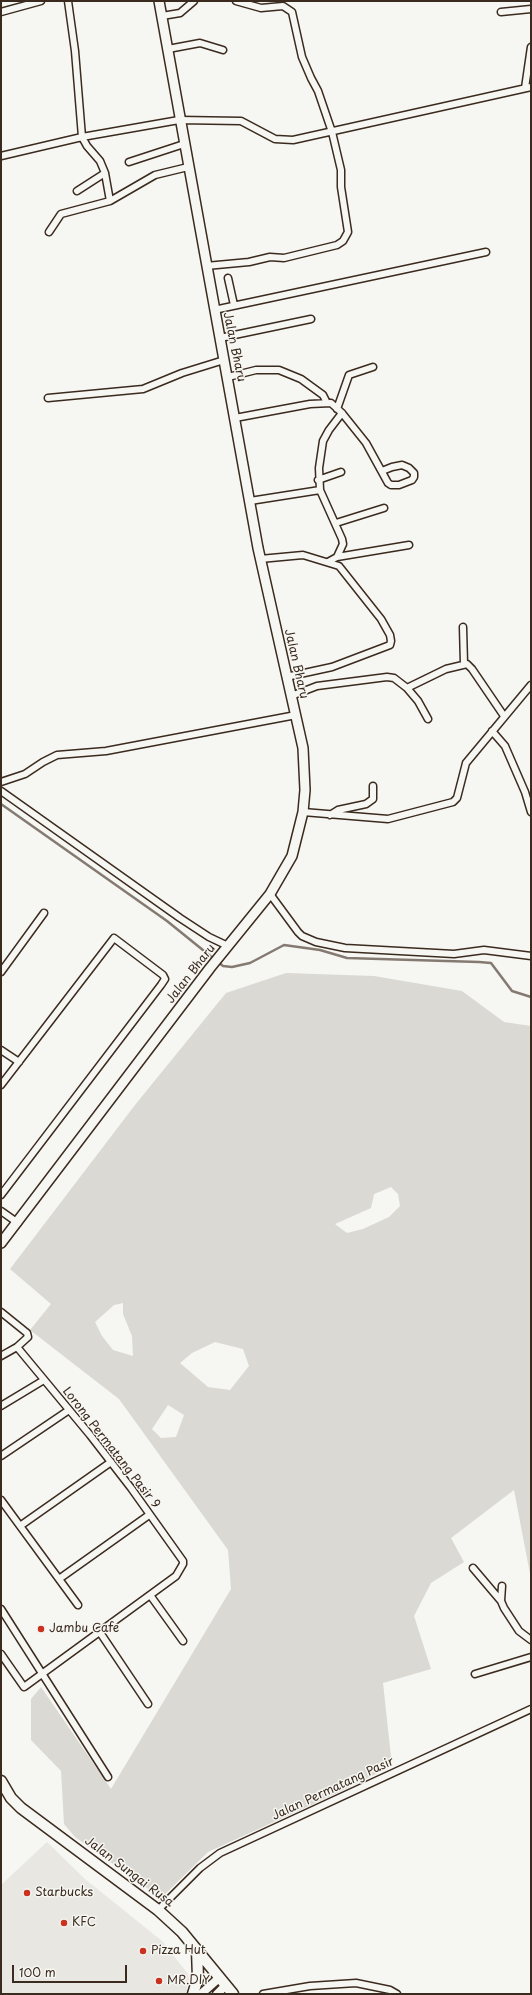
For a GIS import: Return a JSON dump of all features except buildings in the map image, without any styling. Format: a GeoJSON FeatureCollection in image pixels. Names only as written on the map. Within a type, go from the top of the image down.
{"type":"FeatureCollection","features":[{"type":"Feature","properties":{"kind":"main road","name":"Jalan Bharu"},"geometry":{"type":"LineString","coordinates":[[1,1243],[18,1223],[210,968],[270,894],[292,856],[303,812],[303,748],[260,559],[228,377],[214,310],[179,120],[159,1]]}},
{"type":"Feature","properties":{"kind":"main road","name":"Jalan Sungai Rusa"},"geometry":{"type":"LineString","coordinates":[[1,1781],[11,1798],[21,1808],[158,1910],[182,1932],[232,1994]]}},
{"type":"Feature","properties":{"kind":"main road"},"geometry":{"type":"LineString","coordinates":[[193,1994],[198,1978],[197,1950]]}},
{"type":"Feature","properties":{"kind":"street"},"geometry":{"type":"LineString","coordinates":[[1,12],[41,1]]}},
{"type":"Feature","properties":{"kind":"street"},"geometry":{"type":"LineString","coordinates":[[68,1],[76,51],[82,136],[87,146],[100,161],[105,172],[110,201]]}},
{"type":"Feature","properties":{"kind":"street"},"geometry":{"type":"LineString","coordinates":[[162,16],[180,13],[194,1]]}},
{"type":"Feature","properties":{"kind":"street"},"geometry":{"type":"LineString","coordinates":[[206,266],[250,262],[270,257],[284,258],[333,246],[343,241],[348,232],[348,223],[341,187],[341,170],[332,132],[318,91],[302,57],[292,12],[283,6],[268,8],[238,1]]}},
{"type":"Feature","properties":{"kind":"street"},"geometry":{"type":"LineString","coordinates":[[501,12],[531,9]]}},
{"type":"Feature","properties":{"kind":"street"},"geometry":{"type":"LineString","coordinates":[[168,49],[200,43],[224,50]]}},
{"type":"Feature","properties":{"kind":"street"},"geometry":{"type":"LineString","coordinates":[[1,156],[82,136],[179,120],[241,121],[275,139],[283,140],[332,132],[528,88],[531,47]]}},
{"type":"Feature","properties":{"kind":"street"},"geometry":{"type":"LineString","coordinates":[[129,162],[184,144]]}},
{"type":"Feature","properties":{"kind":"street"},"geometry":{"type":"LineString","coordinates":[[49,232],[61,214],[110,201],[155,175],[188,167]]}},
{"type":"Feature","properties":{"kind":"street"},"geometry":{"type":"LineString","coordinates":[[77,191],[105,172]]}},
{"type":"Feature","properties":{"kind":"street"},"geometry":{"type":"LineString","coordinates":[[214,310],[486,252]]}},
{"type":"Feature","properties":{"kind":"street"},"geometry":{"type":"LineString","coordinates":[[228,278],[234,305]]}},
{"type":"Feature","properties":{"kind":"street"},"geometry":{"type":"LineString","coordinates":[[220,338],[311,319]]}},
{"type":"Feature","properties":{"kind":"street"},"geometry":{"type":"LineString","coordinates":[[48,398],[143,389],[182,373],[224,360]]}},
{"type":"Feature","properties":{"kind":"street"},"geometry":{"type":"LineString","coordinates":[[337,557],[343,544],[336,523],[320,490],[318,480],[323,441],[340,411],[349,375],[373,367]]}},
{"type":"Feature","properties":{"kind":"street"},"geometry":{"type":"LineString","coordinates":[[228,377],[256,370],[279,370],[302,379],[323,395],[327,402],[340,411],[366,443],[388,483],[391,485],[408,482],[414,477],[414,473],[409,468],[402,465],[382,471]]}},
{"type":"Feature","properties":{"kind":"street"},"geometry":{"type":"LineString","coordinates":[[235,418],[327,402]]}},
{"type":"Feature","properties":{"kind":"street"},"geometry":{"type":"LineString","coordinates":[[318,480],[342,472]]}},
{"type":"Feature","properties":{"kind":"street"},"geometry":{"type":"LineString","coordinates":[[250,501],[320,490]]}},
{"type":"Feature","properties":{"kind":"street"},"geometry":{"type":"LineString","coordinates":[[336,523],[384,508]]}},
{"type":"Feature","properties":{"kind":"street"},"geometry":{"type":"LineString","coordinates":[[328,562],[337,557],[409,545]]}},
{"type":"Feature","properties":{"kind":"street"},"geometry":{"type":"LineString","coordinates":[[260,559],[296,555],[328,562],[342,568],[387,627],[390,635],[391,644],[332,667],[286,677]]}},
{"type":"Feature","properties":{"kind":"street"},"geometry":{"type":"LineString","coordinates":[[463,627],[464,664]]}},
{"type":"Feature","properties":{"kind":"street"},"geometry":{"type":"LineString","coordinates":[[407,688],[432,675],[464,664]]}},
{"type":"Feature","properties":{"kind":"street"},"geometry":{"type":"LineString","coordinates":[[464,664],[472,669],[504,716]]}},
{"type":"Feature","properties":{"kind":"street"},"geometry":{"type":"LineString","coordinates":[[291,696],[317,686],[387,677],[394,678],[407,688],[418,701],[428,719]]}},
{"type":"Feature","properties":{"kind":"street"},"geometry":{"type":"LineString","coordinates":[[303,812],[371,818],[396,818],[453,802],[457,798],[466,763],[531,685]]}},
{"type":"Feature","properties":{"kind":"street"},"geometry":{"type":"LineString","coordinates":[[1,782],[25,774],[57,755],[106,751],[296,715]]}},
{"type":"Feature","properties":{"kind":"street"},"geometry":{"type":"LineString","coordinates":[[492,731],[505,746],[525,792],[531,812]]}},
{"type":"Feature","properties":{"kind":"street"},"geometry":{"type":"LineString","coordinates":[[330,815],[338,810],[366,804],[373,799],[373,786]]}},
{"type":"Feature","properties":{"kind":"street"},"geometry":{"type":"LineString","coordinates":[[1,792],[180,918],[209,937],[228,946]]}},
{"type":"Feature","properties":{"kind":"street"},"geometry":{"type":"LineString","coordinates":[[270,894],[298,932],[302,936],[316,942],[345,948],[454,954],[484,950],[531,956]]}},
{"type":"Feature","properties":{"kind":"street"},"geometry":{"type":"LineString","coordinates":[[1,972],[44,913]]}},
{"type":"Feature","properties":{"kind":"street"},"geometry":{"type":"LineString","coordinates":[[1,1085],[114,938],[163,975],[165,979],[161,985],[1,1195]]}},
{"type":"Feature","properties":{"kind":"street"},"geometry":{"type":"LineString","coordinates":[[1,1050],[19,1062]]}},
{"type":"Feature","properties":{"kind":"street"},"geometry":{"type":"LineString","coordinates":[[1,1211],[18,1223]]}},
{"type":"Feature","properties":{"kind":"street"},"geometry":{"type":"LineString","coordinates":[[1,1312],[27,1333],[27,1339],[17,1347],[1,1356]]}},
{"type":"Feature","properties":{"kind":"street","name":"Lorong Permatang Pasir 9"},"geometry":{"type":"LineString","coordinates":[[17,1347],[111,1462],[183,1561],[184,1564],[176,1576],[150,1595]]}},
{"type":"Feature","properties":{"kind":"street"},"geometry":{"type":"LineString","coordinates":[[1,1406],[44,1380]]}},
{"type":"Feature","properties":{"kind":"street"},"geometry":{"type":"LineString","coordinates":[[1,1456],[68,1410]]}},
{"type":"Feature","properties":{"kind":"street"},"geometry":{"type":"LineString","coordinates":[[20,1526],[111,1462]]}},
{"type":"Feature","properties":{"kind":"street"},"geometry":{"type":"LineString","coordinates":[[1,1500],[78,1605]]}},
{"type":"Feature","properties":{"kind":"street"},"geometry":{"type":"LineString","coordinates":[[58,1578],[149,1515]]}},
{"type":"Feature","properties":{"kind":"street"},"geometry":{"type":"LineString","coordinates":[[472,1568],[501,1601],[519,1631],[531,1640]]}},
{"type":"Feature","properties":{"kind":"street"},"geometry":{"type":"LineString","coordinates":[[501,1601],[502,1586]]}},
{"type":"Feature","properties":{"kind":"street"},"geometry":{"type":"LineString","coordinates":[[1,1654],[24,1686],[150,1595],[183,1641]]}},
{"type":"Feature","properties":{"kind":"street"},"geometry":{"type":"LineString","coordinates":[[1,1610],[43,1672],[108,1776]]}},
{"type":"Feature","properties":{"kind":"street"},"geometry":{"type":"LineString","coordinates":[[99,1631],[148,1704]]}},
{"type":"Feature","properties":{"kind":"street"},"geometry":{"type":"LineString","coordinates":[[475,1674],[531,1656]]}},
{"type":"Feature","properties":{"kind":"street","name":"Jalan Permatang Pasir"},"geometry":{"type":"LineString","coordinates":[[158,1910],[200,1868],[220,1853],[531,1709]]}},
{"type":"Feature","properties":{"kind":"street"},"geometry":{"type":"LineString","coordinates":[[201,1994],[222,1982]]}},
{"type":"Feature","properties":{"kind":"street"},"geometry":{"type":"LineString","coordinates":[[218,1994],[222,1982]]}},
{"type":"Feature","properties":{"kind":"street"},"geometry":{"type":"LineString","coordinates":[[263,1994],[310,1986],[356,1983],[390,1990],[396,1994]]}},
{"type":"Feature","properties":{"kind":"shaded area"},"geometry":{"type":"Polygon","coordinates":[[[286,973],[374,976],[462,991],[504,1022],[531,1026],[531,1579],[514,1490],[451,1538],[464,1562],[431,1583],[414,1616],[431,1669],[383,1683],[392,1766],[333,1795],[208,1852],[161,1898],[75,1837],[64,1824],[61,1771],[31,1740],[31,1699],[41,1687],[111,1789],[231,1589],[228,1550],[119,1399],[30,1330],[51,1304],[10,1269],[135,1105],[226,993],[286,973]],[[391,1187],[374,1194],[371,1208],[335,1224],[347,1233],[363,1229],[389,1217],[400,1206],[398,1194],[391,1187]],[[123,1303],[114,1305],[95,1322],[102,1336],[113,1350],[133,1356],[132,1336],[123,1314],[123,1303]],[[215,1342],[192,1353],[180,1363],[208,1387],[230,1390],[249,1366],[243,1349],[215,1342]],[[168,1405],[152,1429],[161,1438],[176,1437],[184,1415],[168,1405]]]}},
{"type":"Feature","properties":{"kind":"shaded area"},"geometry":{"type":"Polygon","coordinates":[[[47,1842],[85,1879],[162,1941],[188,1974],[189,1979],[186,1994],[1,1994],[1,1885],[47,1842]]]}},
{"type":"Feature","properties":{"kind":"waterway"},"geometry":{"type":"LineString","coordinates":[[1,804],[167,921],[214,959]]}},
{"type":"Feature","properties":{"kind":"waterway"},"geometry":{"type":"LineString","coordinates":[[218,962],[223,966],[232,967],[250,963],[284,945],[320,950],[347,958],[491,963],[512,991],[531,997]]}},
{"type":"Feature","properties":{"kind":"place","name":"Jambu Cafe"},"geometry":{"type":"Point","coordinates":[41,1629]}},
{"type":"Feature","properties":{"kind":"place","name":"Starbucks"},"geometry":{"type":"Point","coordinates":[27,1893]}},
{"type":"Feature","properties":{"kind":"place","name":"KFC"},"geometry":{"type":"Point","coordinates":[64,1923]}},
{"type":"Feature","properties":{"kind":"place","name":"Pizza Hut"},"geometry":{"type":"Point","coordinates":[143,1951]}},
{"type":"Feature","properties":{"kind":"place","name":"MR.DIY"},"geometry":{"type":"Point","coordinates":[159,1981]}}]}
